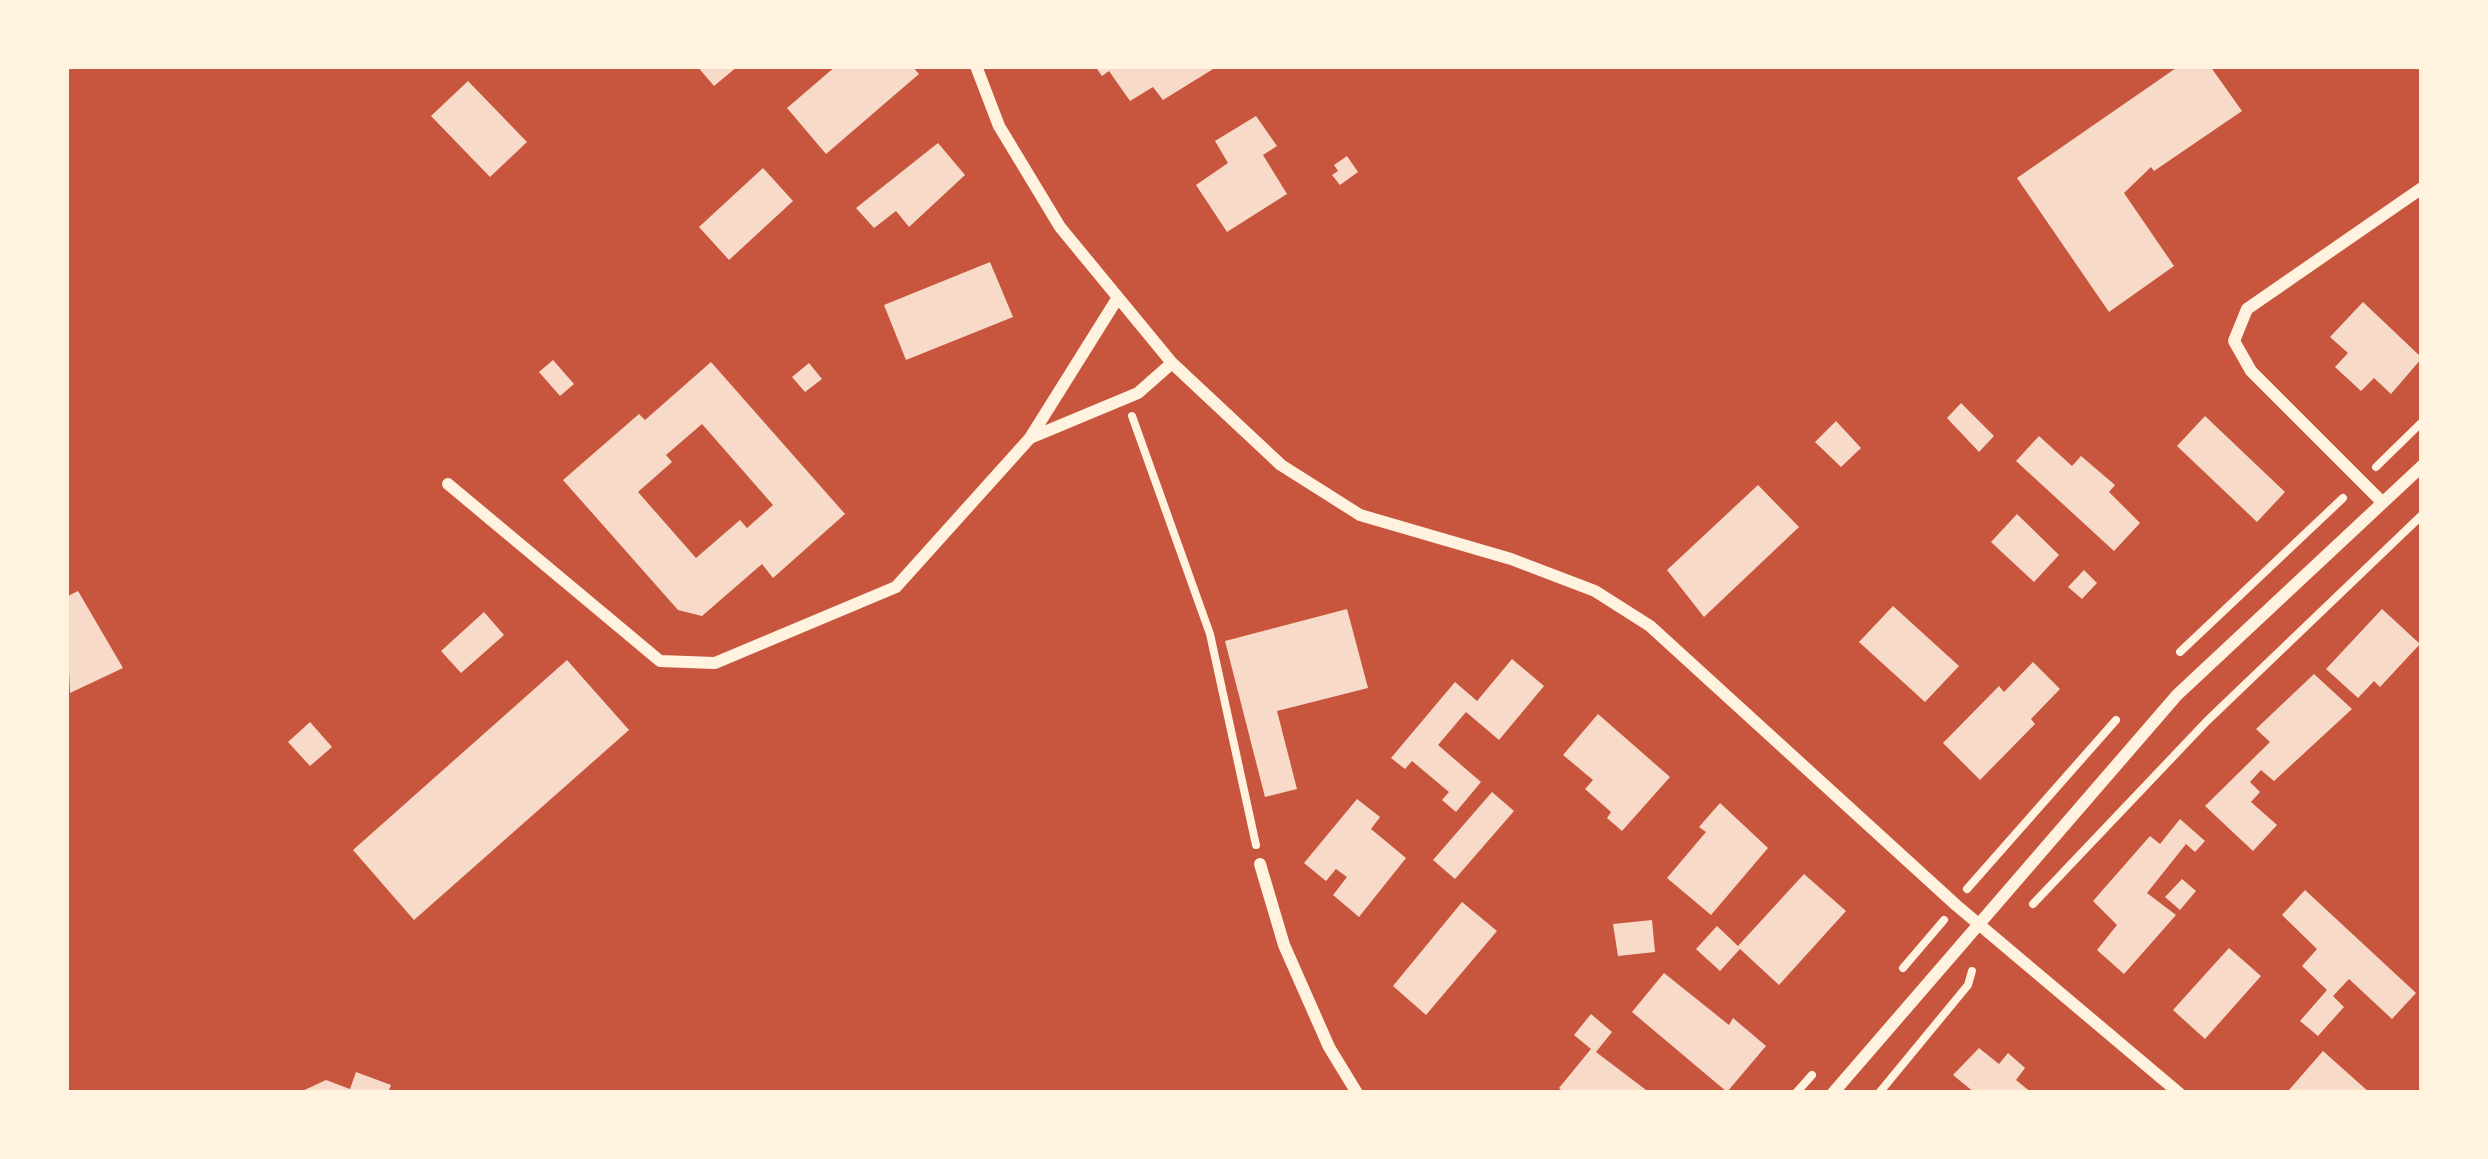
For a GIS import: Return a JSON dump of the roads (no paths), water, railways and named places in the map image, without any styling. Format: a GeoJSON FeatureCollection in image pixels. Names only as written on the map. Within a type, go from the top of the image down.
{"type":"FeatureCollection","features":[{"type":"Feature","properties":{"kind":"street"},"geometry":{"type":"LineString","coordinates":[[976,66],[998,126],[1047,207],[1117,299],[1145,325],[1172,363],[1281,465],[1360,515],[1511,559],[1595,591],[1650,626],[1955,905],[1996,934],[2179,1093]]}},
{"type":"Feature","properties":{"kind":"street"},"geometry":{"type":"LineString","coordinates":[[2382,502],[2251,371],[2234,341],[2247,309],[2422,188]]}},
{"type":"Feature","properties":{"kind":"street"},"geometry":{"type":"LineString","coordinates":[[448,484],[659,661],[715,663],[896,587],[1030,438],[1117,299]]}},
{"type":"Feature","properties":{"kind":"street"},"geometry":{"type":"LineString","coordinates":[[1030,438],[1126,398],[1172,363]]}},
{"type":"Feature","properties":{"kind":"street"},"geometry":{"type":"LineString","coordinates":[[1833,1093],[2177,695],[2422,466]]}},
{"type":"Feature","properties":{"kind":"street"},"geometry":{"type":"LineString","coordinates":[[1260,864],[1284,945],[1329,1047],[1357,1093]]}}]}
